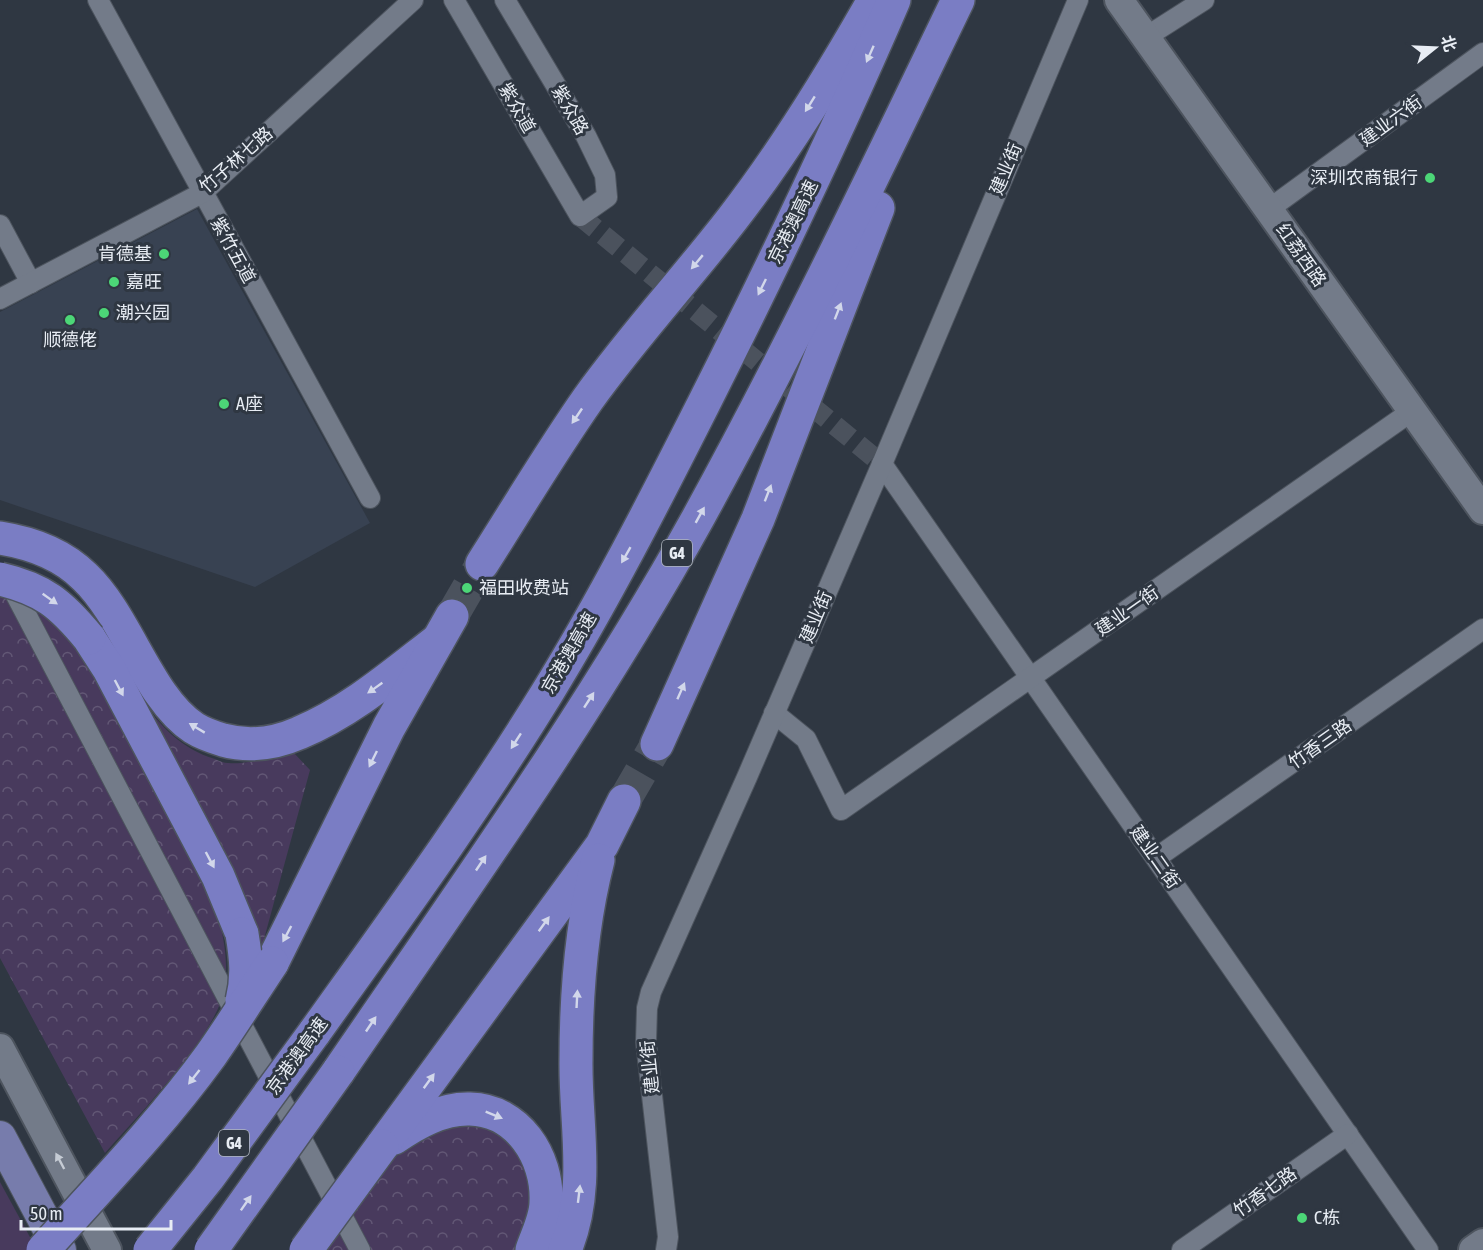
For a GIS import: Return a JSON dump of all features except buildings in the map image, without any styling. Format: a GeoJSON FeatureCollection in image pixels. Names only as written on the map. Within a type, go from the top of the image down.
{"type":"FeatureCollection","features":[{"type":"Feature","properties":{"kind":"highway"},"geometry":{"type":"LineString","coordinates":[[482,564],[588,400],[664,301],[733,218],[808,109],[874,0]]}},
{"type":"Feature","properties":{"kind":"highway","name":"京港澳高速"},"geometry":{"type":"LineString","coordinates":[[150,1250],[208,1178],[446,848],[547,693],[637,536],[754,303],[814,179],[894,0]]}},
{"type":"Feature","properties":{"kind":"highway"},"geometry":{"type":"LineString","coordinates":[[657,744],[758,519],[959,0]]}},
{"type":"Feature","properties":{"kind":"highway","name":"G4"},"geometry":{"type":"LineString","coordinates":[[211,1250],[338,1072],[509,822],[609,670],[698,519],[777,368],[959,0]]}},
{"type":"Feature","properties":{"kind":"highway"},"geometry":{"type":"LineString","coordinates":[[0,538],[42,549],[68,562],[86,577],[103,597],[152,678],[178,715],[194,728],[213,737],[232,742],[255,744],[276,741],[325,721],[380,685],[445,628],[389,727],[272,963],[228,1030],[189,1083],[115,1171],[43,1250]]}},
{"type":"Feature","properties":{"kind":"highway"},"geometry":{"type":"LineString","coordinates":[[0,579],[25,585],[50,598],[72,617],[89,638],[109,669],[218,876],[242,934],[247,962],[246,984],[242,1001],[228,1030]]}},
{"type":"Feature","properties":{"kind":"highway"},"geometry":{"type":"LineString","coordinates":[[306,1250],[602,845],[624,801]]}},
{"type":"Feature","properties":{"kind":"highway"},"geometry":{"type":"LineString","coordinates":[[565,1250],[572,1233],[581,1186],[576,1060],[582,936],[587,902],[602,845]]}},
{"type":"Feature","properties":{"kind":"highway"},"geometry":{"type":"LineString","coordinates":[[382,1146],[431,1117],[453,1110],[471,1109],[491,1113],[507,1122],[527,1137],[539,1158],[546,1180],[543,1220],[532,1250]]}},
{"type":"Feature","properties":{"kind":"main road","name":"红荔西路"},"geometry":{"type":"LineString","coordinates":[[1119,0],[1483,510]]}},
{"type":"Feature","properties":{"kind":"main road"},"geometry":{"type":"LineString","coordinates":[[0,1048],[107,1250]]}},
{"type":"Feature","properties":{"kind":"main road"},"geometry":{"type":"LineString","coordinates":[[0,1137],[60,1250]]}},
{"type":"Feature","properties":{"kind":"main road"},"geometry":{"type":"LineString","coordinates":[[1473,1250],[1483,1243]]}},
{"type":"Feature","properties":{"kind":"street","name":"紫竹五道"},"geometry":{"type":"LineString","coordinates":[[98,0],[370,498]]}},
{"type":"Feature","properties":{"kind":"street","name":"竹子林七路"},"geometry":{"type":"LineString","coordinates":[[0,299],[202,193],[413,0]]}},
{"type":"Feature","properties":{"kind":"street","name":"紫众道"},"geometry":{"type":"LineString","coordinates":[[454,0],[580,216]]}},
{"type":"Feature","properties":{"kind":"street","name":"紫众路"},"geometry":{"type":"LineString","coordinates":[[505,0],[586,136],[605,176],[607,197],[580,216]]}},
{"type":"Feature","properties":{"kind":"street","name":"建业街"},"geometry":{"type":"LineString","coordinates":[[666,1250],[668,1237],[646,1042],[647,1008],[656,976],[747,777],[1078,0]]}},
{"type":"Feature","properties":{"kind":"street"},"geometry":{"type":"LineString","coordinates":[[1146,37],[1204,0]]}},
{"type":"Feature","properties":{"kind":"street","name":"建业六街"},"geometry":{"type":"LineString","coordinates":[[1269,209],[1483,53]]}},
{"type":"Feature","properties":{"kind":"street"},"geometry":{"type":"LineString","coordinates":[[0,225],[31,283]]}},
{"type":"Feature","properties":{"kind":"street","name":"建业一街"},"geometry":{"type":"LineString","coordinates":[[774,713],[806,738],[841,810],[1412,411]]}},
{"type":"Feature","properties":{"kind":"street","name":"建业二街"},"geometry":{"type":"LineString","coordinates":[[882,464],[1428,1250]]}},
{"type":"Feature","properties":{"kind":"street"},"geometry":{"type":"LineString","coordinates":[[0,564],[360,1250]]}},
{"type":"Feature","properties":{"kind":"street","name":"竹香三路"},"geometry":{"type":"LineString","coordinates":[[1156,858],[1483,629]]}},
{"type":"Feature","properties":{"kind":"street","name":"竹香七路"},"geometry":{"type":"LineString","coordinates":[[1182,1250],[1348,1134]]}},
{"type":"Feature","properties":{"kind":"shaded area"},"geometry":{"type":"Polygon","coordinates":[[[197,209],[370,523],[255,587],[0,500],[0,312],[197,209]]]}},
{"type":"Feature","properties":{"kind":"green space"},"geometry":{"type":"Polygon","coordinates":[[[0,595],[46,617],[74,642],[107,693],[216,909],[223,940],[226,970],[224,991],[218,1009],[191,1053],[105,1153],[0,958],[0,595]]]}},
{"type":"Feature","properties":{"kind":"green space"},"geometry":{"type":"Polygon","coordinates":[[[140,699],[182,743],[203,755],[223,762],[236,763],[293,752],[310,770],[261,950],[140,699]]]}},
{"type":"Feature","properties":{"kind":"green space"},"geometry":{"type":"Polygon","coordinates":[[[473,1121],[499,1132],[512,1143],[521,1156],[526,1170],[529,1202],[518,1250],[321,1250],[392,1149],[410,1137],[473,1121]]]}},
{"type":"Feature","properties":{"kind":"green space"},"geometry":{"type":"Polygon","coordinates":[[[0,1182],[37,1250],[0,1250],[0,1182]]]}},
{"type":"Feature","properties":{"kind":"tunnel"},"geometry":{"type":"LineString","coordinates":[[580,216],[882,464]]}},
{"type":"Feature","properties":{"kind":"tunnel"},"geometry":{"type":"LineString","coordinates":[[452,616],[482,564]]}},
{"type":"Feature","properties":{"kind":"tunnel"},"geometry":{"type":"LineString","coordinates":[[624,801],[657,744]]}},
{"type":"Feature","properties":{"kind":"place","name":"深圳农商银行"},"geometry":{"type":"Point","coordinates":[1430,178]}},
{"type":"Feature","properties":{"kind":"place","name":"肯德基"},"geometry":{"type":"Point","coordinates":[164,254]}},
{"type":"Feature","properties":{"kind":"place","name":"嘉旺"},"geometry":{"type":"Point","coordinates":[114,282]}},
{"type":"Feature","properties":{"kind":"place","name":"潮兴园"},"geometry":{"type":"Point","coordinates":[104,313]}},
{"type":"Feature","properties":{"kind":"place","name":"顺德佬"},"geometry":{"type":"Point","coordinates":[70,320]}},
{"type":"Feature","properties":{"kind":"place","name":"A座"},"geometry":{"type":"Point","coordinates":[224,404]}},
{"type":"Feature","properties":{"kind":"place","name":"福田收费站"},"geometry":{"type":"Point","coordinates":[467,588]}},
{"type":"Feature","properties":{"kind":"place","name":"C栋"},"geometry":{"type":"Point","coordinates":[1302,1218]}}]}
